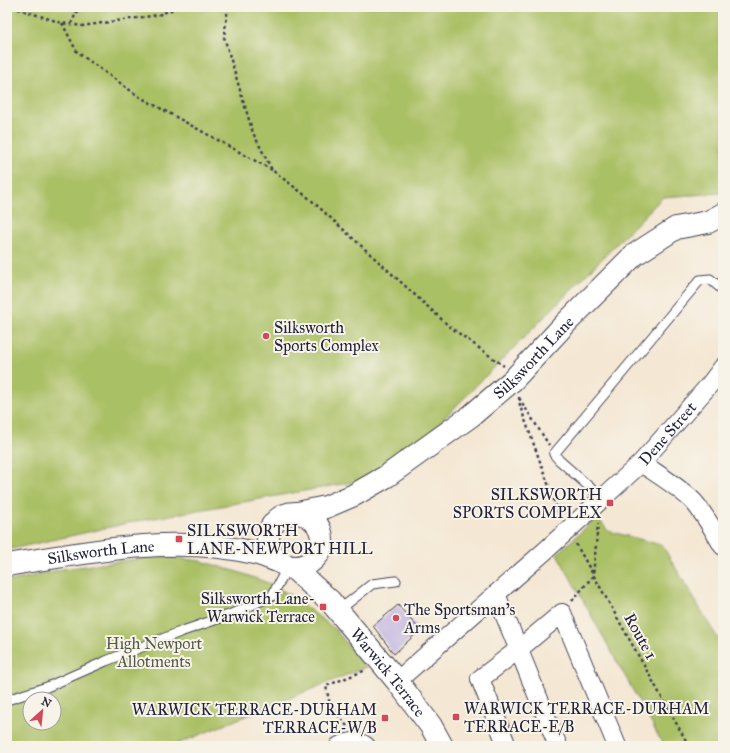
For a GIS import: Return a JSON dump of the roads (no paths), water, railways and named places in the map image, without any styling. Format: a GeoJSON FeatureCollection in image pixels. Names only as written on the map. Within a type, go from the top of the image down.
{"type":"FeatureCollection","features":[{"type":"Feature","properties":{"kind":"street","name":"Silksworth Lane"},"geometry":{"type":"LineString","coordinates":[[220,547],[248,541],[270,531],[274,523],[281,517],[326,507],[354,495],[387,476],[466,420],[513,380],[565,324],[634,255],[676,228],[718,222]]}},
{"type":"Feature","properties":{"kind":"street","name":"Dene Street"},"geometry":{"type":"LineString","coordinates":[[723,367],[711,383],[641,463],[675,486],[694,502],[708,521],[723,546]]}},
{"type":"Feature","properties":{"kind":"street"},"geometry":{"type":"LineString","coordinates":[[397,681],[641,463]]}},
{"type":"Feature","properties":{"kind":"street","name":"Silksworth Lane"},"geometry":{"type":"LineString","coordinates":[[7,565],[114,548],[169,545],[220,547],[256,553],[286,565],[301,567],[312,562],[334,520],[354,495]]}},
{"type":"Feature","properties":{"kind":"street"},"geometry":{"type":"LineString","coordinates":[[298,513],[308,516],[316,523],[321,532],[321,547]]}},
{"type":"Feature","properties":{"kind":"street"},"geometry":{"type":"LineString","coordinates":[[270,531],[268,542],[271,553],[286,565]]}},
{"type":"Feature","properties":{"kind":"street","name":"Warwick Terrace"},"geometry":{"type":"LineString","coordinates":[[321,547],[323,582],[334,606]]}},
{"type":"Feature","properties":{"kind":"street","name":"Warwick Terrace"},"geometry":{"type":"LineString","coordinates":[[286,565],[334,606],[397,681],[431,726],[442,746]]}},
{"type":"Feature","properties":{"kind":"street"},"geometry":{"type":"LineString","coordinates":[[496,594],[558,746]]}},
{"type":"Feature","properties":{"kind":"street"},"geometry":{"type":"LineString","coordinates":[[507,746],[480,679],[562,613],[617,746]]}},
{"type":"Feature","properties":{"kind":"street"},"geometry":{"type":"LineString","coordinates":[[339,746],[350,741],[362,744]]}},
{"type":"Feature","properties":{"kind":"lane"},"geometry":{"type":"LineString","coordinates":[[600,501],[594,491],[554,454],[700,280],[710,279],[723,290]]}},
{"type":"Feature","properties":{"kind":"lane"},"geometry":{"type":"LineString","coordinates":[[7,700],[47,687],[106,661],[180,632],[229,615],[272,596],[286,565]]}},
{"type":"Feature","properties":{"kind":"lane"},"geometry":{"type":"LineString","coordinates":[[334,606],[372,584],[396,581]]}},
{"type":"Feature","properties":{"kind":"place","name":"Silksworth Sports Complex"},"geometry":{"type":"Point","coordinates":[266,336]}},
{"type":"Feature","properties":{"kind":"place","name":"SILKSWORTH SPORTS COMPLEX"},"geometry":{"type":"Point","coordinates":[610,503]}},
{"type":"Feature","properties":{"kind":"place","name":"SILKSWORTH LANE-NEWPORT HILL"},"geometry":{"type":"Point","coordinates":[179,539]}},
{"type":"Feature","properties":{"kind":"place","name":"Silksworth Lane- Warwick Terrace"},"geometry":{"type":"Point","coordinates":[323,607]}},
{"type":"Feature","properties":{"kind":"place","name":"The Sportsman's Arms"},"geometry":{"type":"Point","coordinates":[396,618]}},
{"type":"Feature","properties":{"kind":"place","name":"WARWICK TERRACE-DURHAM TERRACE-E/B"},"geometry":{"type":"Point","coordinates":[456,717]}},
{"type":"Feature","properties":{"kind":"place","name":"WARWICK TERRACE-DURHAM TERRACE-W/B"},"geometry":{"type":"Point","coordinates":[385,718]}},
{"type":"Feature","properties":{"kind":"park label","name":"High Newport Allotments"},"geometry":{"type":"Point","coordinates":[154,652]}}]}
